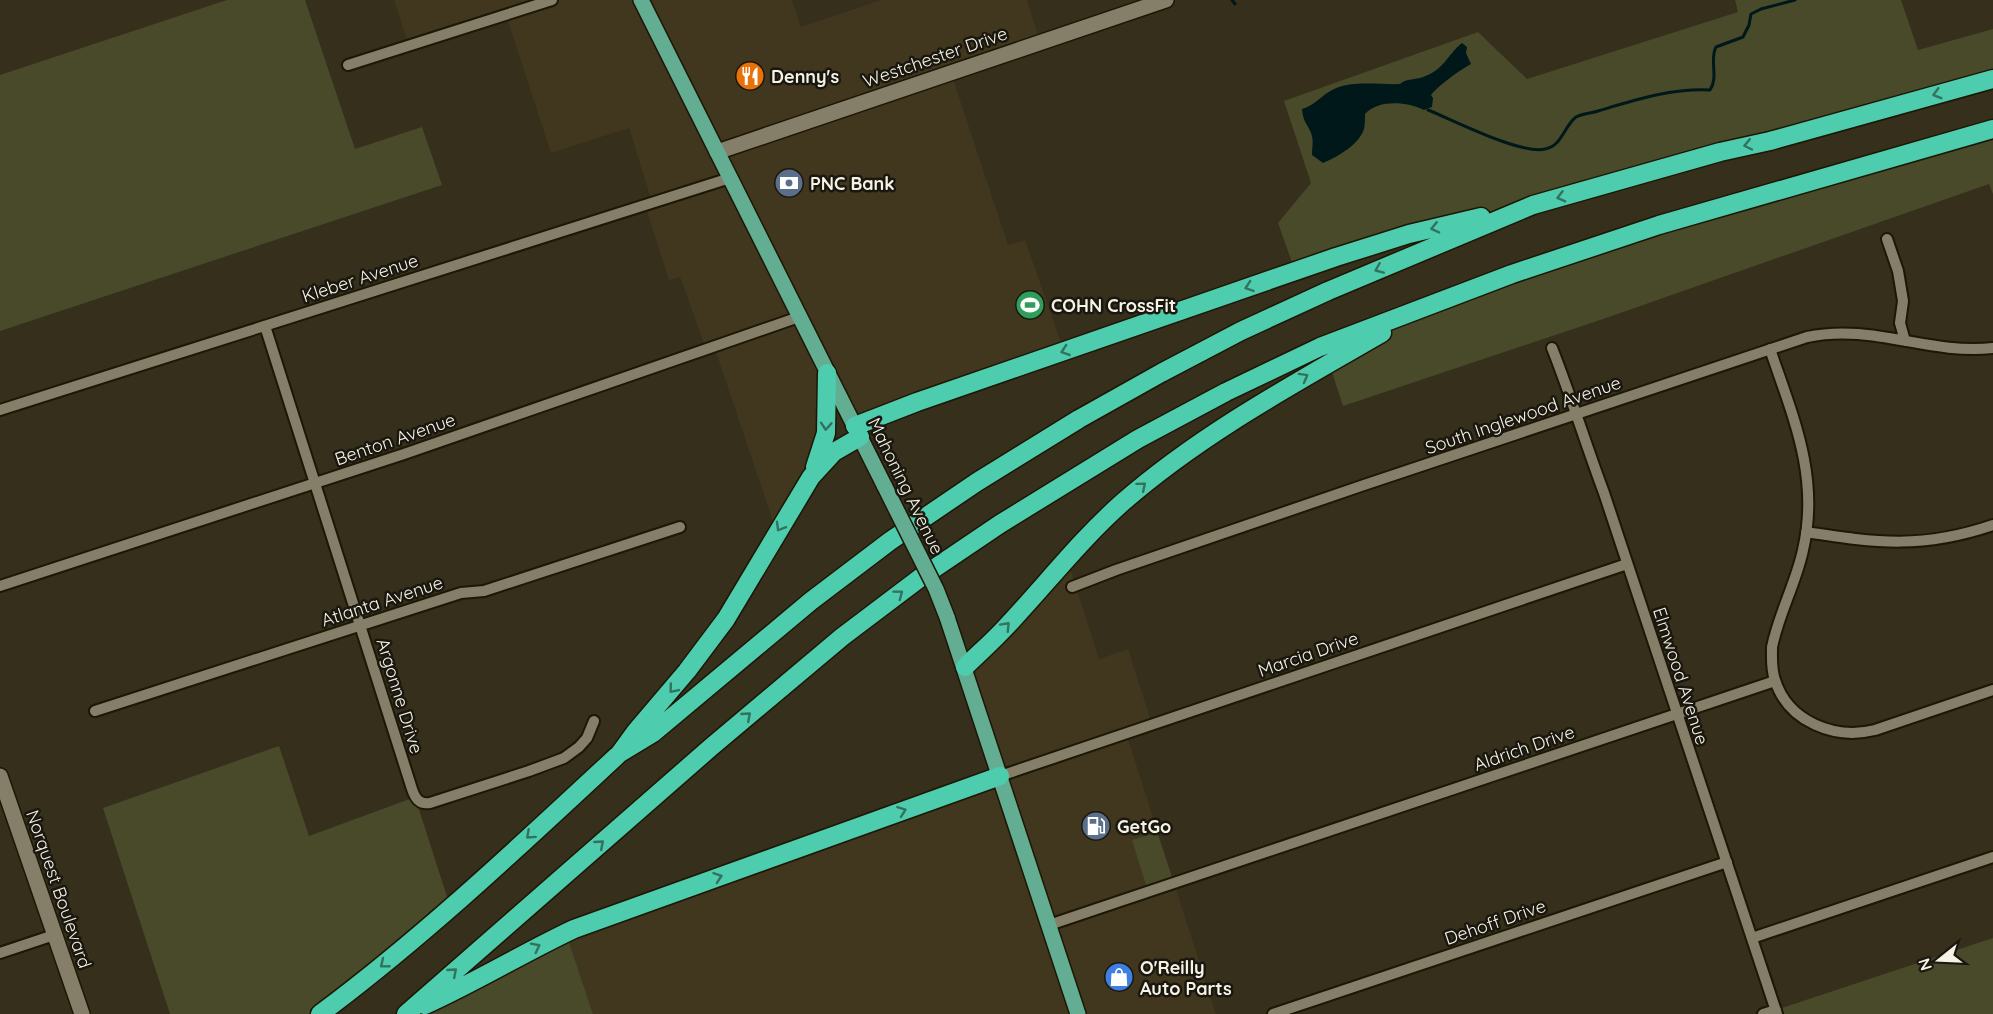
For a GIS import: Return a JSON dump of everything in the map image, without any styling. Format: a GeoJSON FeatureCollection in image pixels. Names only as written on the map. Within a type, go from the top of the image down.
{"type":"FeatureCollection","features":[{"type":"Feature","properties":{"kind":"highway"},"geometry":{"type":"LineString","coordinates":[[620,753],[726,619],[811,477],[858,431],[917,402],[1336,256],[1410,234],[1533,205],[1993,79]]}},
{"type":"Feature","properties":{"kind":"highway"},"geometry":{"type":"LineString","coordinates":[[408,1013],[800,671],[842,637],[949,558],[1068,480],[1138,439],[1226,392],[1320,346],[1584,249],[1993,129]]}},
{"type":"Feature","properties":{"kind":"highway"},"geometry":{"type":"LineString","coordinates":[[320,1014],[408,944],[620,753],[653,733],[806,605],[890,541],[977,482],[1079,419],[1252,326],[1328,291],[1533,205]]}},
{"type":"Feature","properties":{"kind":"highway"},"geometry":{"type":"LineString","coordinates":[[965,667],[1003,629],[1094,529],[1148,481],[1254,406],[1425,308]]}},
{"type":"Feature","properties":{"kind":"highway"},"geometry":{"type":"LineString","coordinates":[[811,477],[826,433],[827,373]]}},
{"type":"Feature","properties":{"kind":"highway"},"geometry":{"type":"LineString","coordinates":[[408,1013],[574,929],[1000,776]]}},
{"type":"Feature","properties":{"kind":"main road","name":"Mahoning Avenue"},"geometry":{"type":"LineString","coordinates":[[641,0],[936,589],[965,667],[1078,1014]]}},
{"type":"Feature","properties":{"kind":"street"},"geometry":{"type":"LineString","coordinates":[[348,65],[552,0]]}},
{"type":"Feature","properties":{"kind":"street","name":"Westchester Drive"},"geometry":{"type":"LineString","coordinates":[[717,152],[1166,0]]}},
{"type":"Feature","properties":{"kind":"street","name":"Kleber Avenue"},"geometry":{"type":"LineString","coordinates":[[0,410],[730,178]]}},
{"type":"Feature","properties":{"kind":"street"},"geometry":{"type":"LineString","coordinates":[[1887,239],[1898,271],[1903,301],[1900,323],[1905,341]]}},
{"type":"Feature","properties":{"kind":"street","name":"Benton Avenue"},"geometry":{"type":"LineString","coordinates":[[0,586],[316,483],[799,316]]}},
{"type":"Feature","properties":{"kind":"street","name":"Argonne Drive"},"geometry":{"type":"LineString","coordinates":[[265,326],[417,801],[430,803],[564,758],[587,738],[594,721]]}},
{"type":"Feature","properties":{"kind":"street","name":"South Inglewood Avenue"},"geometry":{"type":"LineString","coordinates":[[1072,587],[1576,414],[1807,338],[1833,333],[1859,333],[1957,350],[1993,348]]}},
{"type":"Feature","properties":{"kind":"street","name":"Elmwood Avenue"},"geometry":{"type":"LineString","coordinates":[[1552,348],[1777,1012]]}},
{"type":"Feature","properties":{"kind":"street"},"geometry":{"type":"LineString","coordinates":[[1770,349],[1805,457],[1809,495],[1806,532],[1800,561],[1774,638],[1772,664],[1775,681],[1788,703],[1798,714],[1821,728],[1844,734],[1857,734],[1993,690]]}},
{"type":"Feature","properties":{"kind":"street"},"geometry":{"type":"LineString","coordinates":[[1806,532],[1878,542],[1918,542],[1948,538],[1993,525]]}},
{"type":"Feature","properties":{"kind":"street","name":"Atlanta Avenue"},"geometry":{"type":"LineString","coordinates":[[95,711],[461,593],[484,591],[680,527]]}},
{"type":"Feature","properties":{"kind":"street","name":"Marcia Drive"},"geometry":{"type":"LineString","coordinates":[[1000,776],[1627,564]]}},
{"type":"Feature","properties":{"kind":"street","name":"Aldrich Drive"},"geometry":{"type":"LineString","coordinates":[[1049,926],[1775,681]]}},
{"type":"Feature","properties":{"kind":"street","name":"Norquest Boulevard"},"geometry":{"type":"LineString","coordinates":[[0,776],[82,1014]]}},
{"type":"Feature","properties":{"kind":"street"},"geometry":{"type":"LineString","coordinates":[[1752,938],[1993,857]]}},
{"type":"Feature","properties":{"kind":"street","name":"Dehoff Drive"},"geometry":{"type":"LineString","coordinates":[[1273,1014],[1727,862]]}},
{"type":"Feature","properties":{"kind":"street"},"geometry":{"type":"LineString","coordinates":[[0,953],[54,935]]}},
{"type":"Feature","properties":{"kind":"street"},"geometry":{"type":"LineString","coordinates":[[1763,1014],[1777,1012]]}},
{"type":"Feature","properties":{"kind":"shaded area"},"geometry":{"type":"Polygon","coordinates":[[[394,0],[792,0],[801,27],[881,0],[1027,0],[1040,42],[951,73],[1008,245],[1025,240],[1064,351],[855,426],[828,375],[826,433],[777,533],[714,346],[706,349],[680,277],[669,280],[645,205],[652,202],[629,128],[551,153],[506,15],[409,46],[394,0]]]}},
{"type":"Feature","properties":{"kind":"shaded area"},"geometry":{"type":"Polygon","coordinates":[[[1067,559],[1099,659],[1128,649],[1152,724],[1126,733],[1216,1014],[593,1014],[566,933],[1000,776],[965,667],[1067,559]]]}},
{"type":"Feature","properties":{"kind":"green space"},"geometry":{"type":"Polygon","coordinates":[[[227,0],[305,0],[355,149],[422,127],[442,185],[0,331],[0,75],[227,0]]]}},
{"type":"Feature","properties":{"kind":"green space"},"geometry":{"type":"Polygon","coordinates":[[[1735,0],[1901,0],[1918,50],[1993,29],[1993,79],[1295,271],[1278,223],[1311,183],[1284,101],[1478,32],[1527,79],[1738,12],[1735,0]]]}},
{"type":"Feature","properties":{"kind":"green space"},"geometry":{"type":"Polygon","coordinates":[[[1993,129],[1993,194],[1989,184],[1606,318],[1343,406],[1329,363],[1425,308],[1993,129]]]}},
{"type":"Feature","properties":{"kind":"green space"},"geometry":{"type":"Polygon","coordinates":[[[279,746],[309,836],[415,797],[450,906],[320,1014],[170,1014],[103,808],[279,746]]]}},
{"type":"Feature","properties":{"kind":"green space"},"geometry":{"type":"Polygon","coordinates":[[[1157,832],[1172,877],[1146,885],[1132,840],[1157,832]]]}},
{"type":"Feature","properties":{"kind":"green space"},"geometry":{"type":"Polygon","coordinates":[[[566,933],[593,1014],[406,1014],[566,933]]]}},
{"type":"Feature","properties":{"kind":"green space"},"geometry":{"type":"Polygon","coordinates":[[[1993,938],[1993,1014],[1777,1014],[1776,1010],[1993,938]]]}},
{"type":"Feature","properties":{"kind":"water"},"geometry":{"type":"Polygon","coordinates":[[[1462,43],[1467,47],[1466,53],[1471,64],[1431,95],[1432,107],[1424,110],[1393,103],[1378,106],[1365,114],[1361,135],[1347,150],[1323,163],[1312,155],[1312,136],[1304,120],[1302,109],[1341,86],[1400,84],[1423,77],[1441,66],[1462,43]]]}},
{"type":"Feature","properties":{"kind":"waterway"},"geometry":{"type":"LineString","coordinates":[[1232,0],[1235,4]]}},
{"type":"Feature","properties":{"kind":"waterway"},"geometry":{"type":"LineString","coordinates":[[1428,110],[1504,142],[1520,147],[1545,149],[1555,144],[1578,116],[1668,93],[1710,90],[1714,80],[1713,57],[1716,47],[1743,37],[1751,14],[1795,0]]}},
{"type":"Feature","properties":{"kind":"place","name":"Denny's"},"geometry":{"type":"Point","coordinates":[750,76]}},
{"type":"Feature","properties":{"kind":"place","name":"PNC Bank"},"geometry":{"type":"Point","coordinates":[789,183]}},
{"type":"Feature","properties":{"kind":"place","name":"COHN CrossFit"},"geometry":{"type":"Point","coordinates":[1030,305]}},
{"type":"Feature","properties":{"kind":"place","name":"GetGo"},"geometry":{"type":"Point","coordinates":[1096,826]}},
{"type":"Feature","properties":{"kind":"place","name":"O'Reilly Auto Parts"},"geometry":{"type":"Point","coordinates":[1119,977]}}]}
